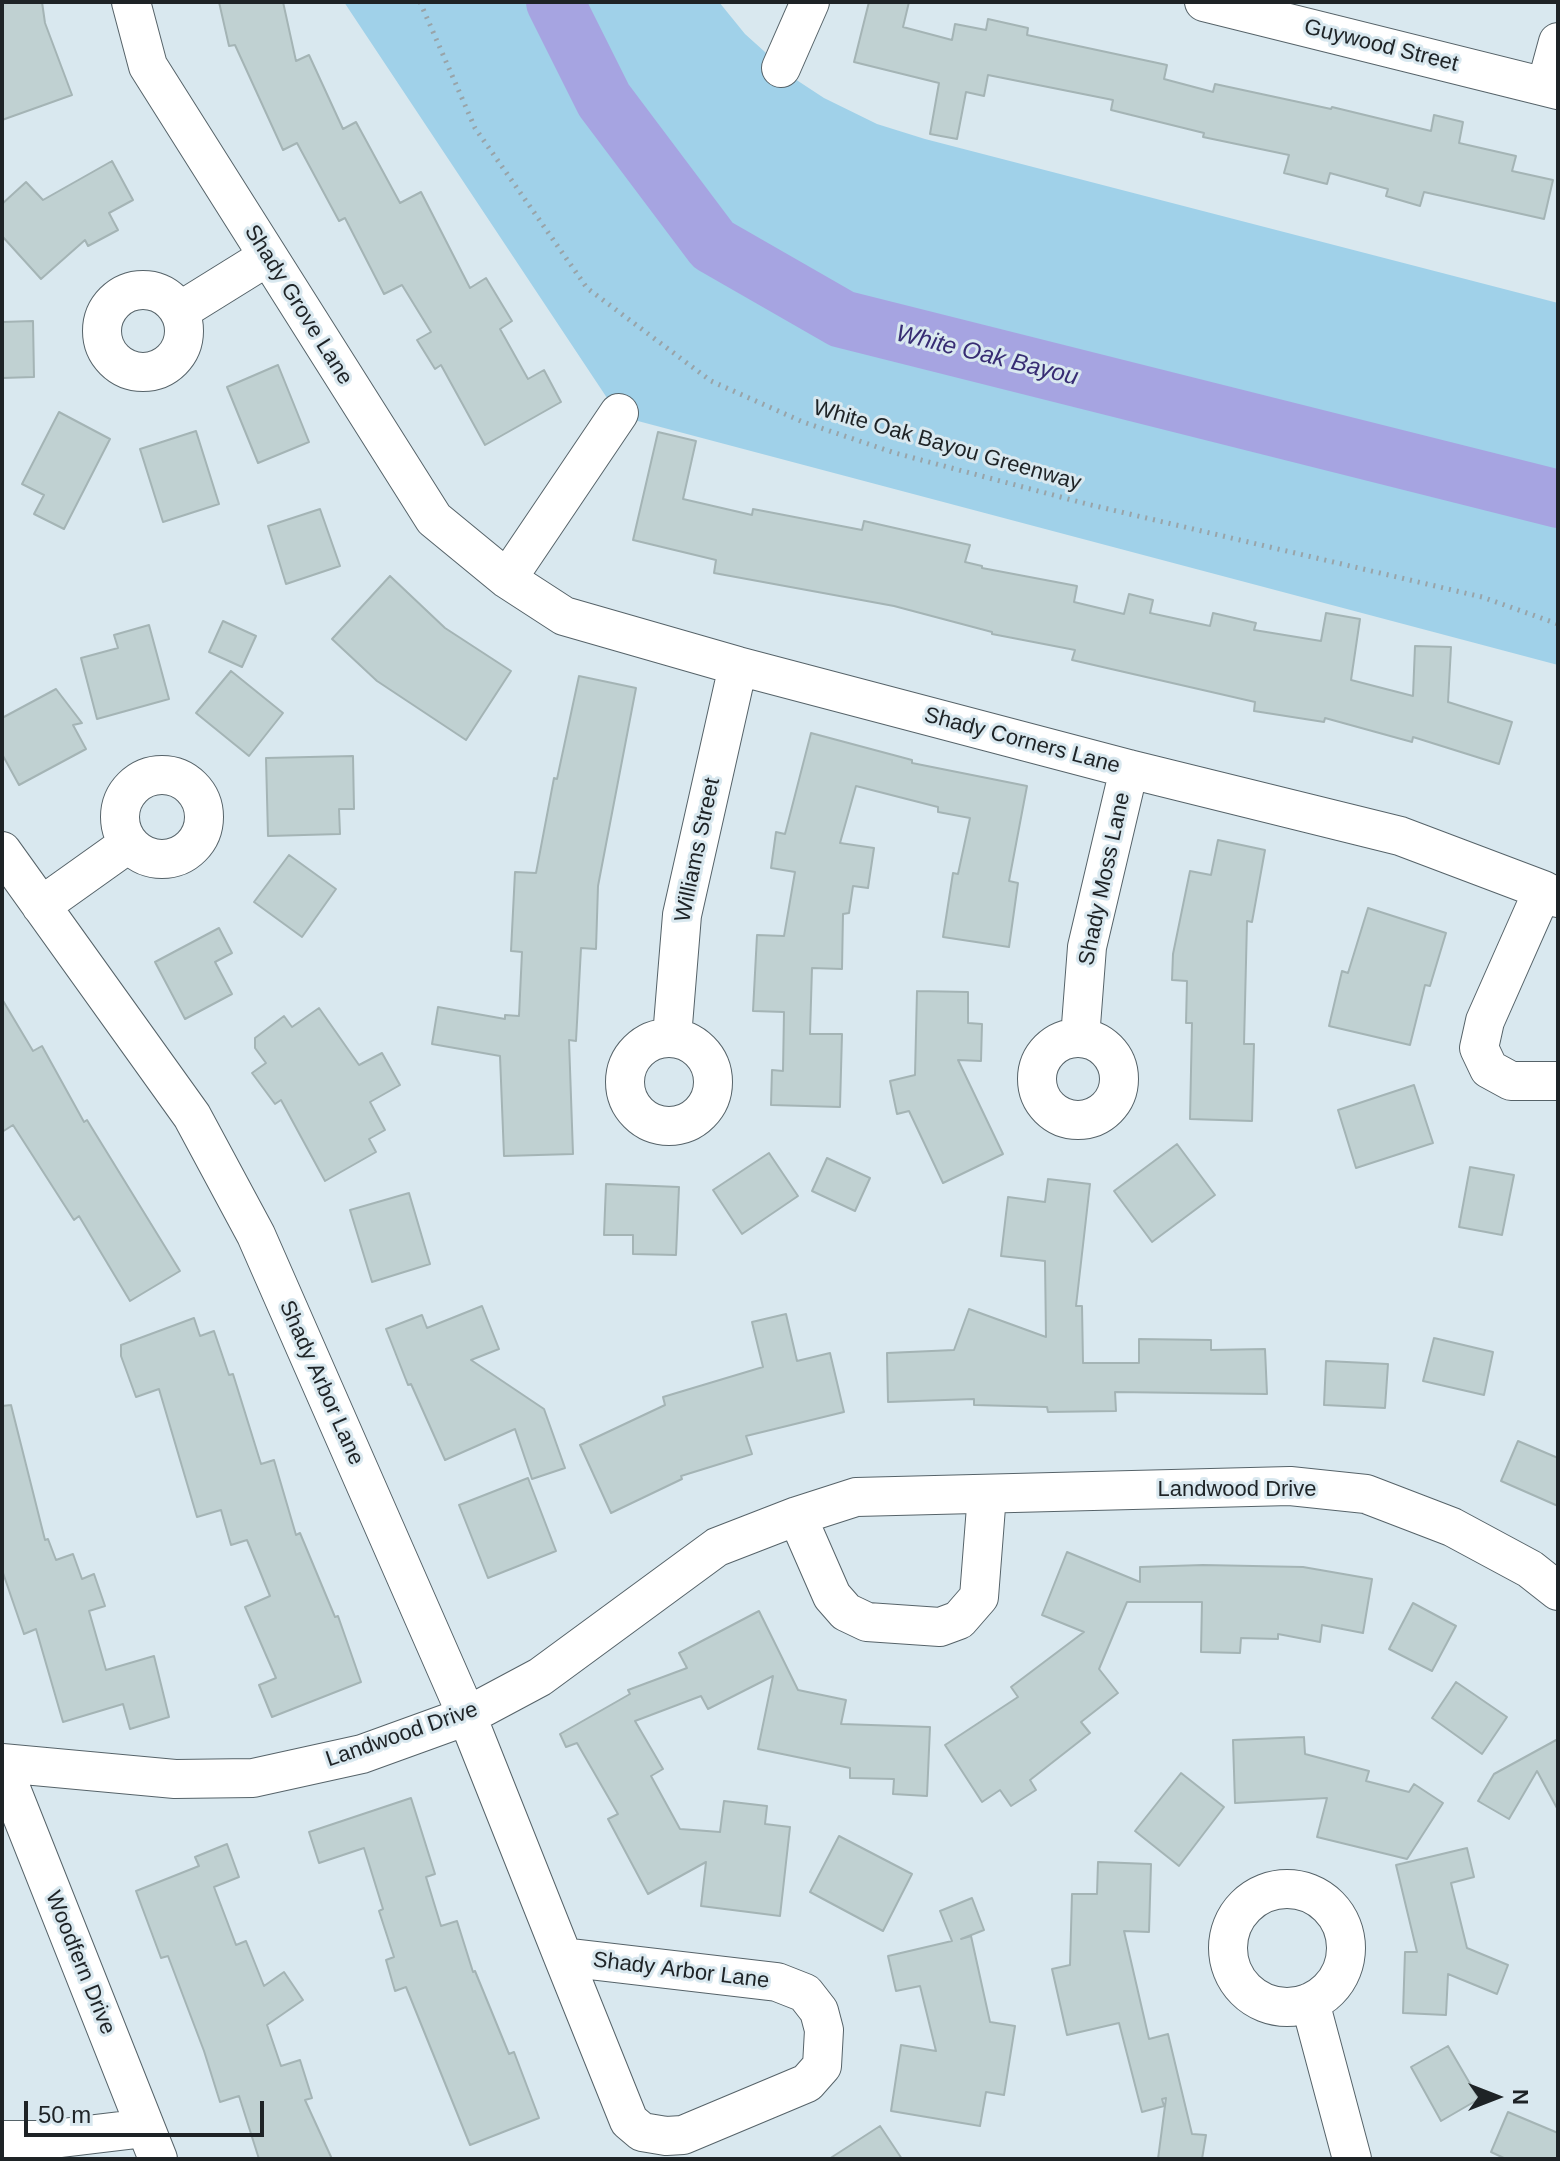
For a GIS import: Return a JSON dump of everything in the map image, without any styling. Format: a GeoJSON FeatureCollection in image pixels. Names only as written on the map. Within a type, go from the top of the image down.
{"type":"FeatureCollection","features":[{"type":"Feature","properties":{"kind":"street","name":"Shady Grove Lane"},"geometry":{"type":"LineString","coordinates":[[131,2],[148,66],[434,519],[507,579]]}},
{"type":"Feature","properties":{"kind":"street"},"geometry":{"type":"LineString","coordinates":[[781,68],[810,2]]}},
{"type":"Feature","properties":{"kind":"street","name":"Guywood Street"},"geometry":{"type":"LineString","coordinates":[[1204,2],[1552,88]]}},
{"type":"Feature","properties":{"kind":"street"},"geometry":{"type":"LineString","coordinates":[[1552,88],[1558,42]]}},
{"type":"Feature","properties":{"kind":"street"},"geometry":{"type":"LineString","coordinates":[[180,311],[267,257]]}},
{"type":"Feature","properties":{"kind":"street"},"geometry":{"type":"LineString","coordinates":[[507,579],[619,413]]}},
{"type":"Feature","properties":{"kind":"street","name":"Shady Corners Lane"},"geometry":{"type":"LineString","coordinates":[[507,579],[564,616],[738,666],[1129,769],[1400,836],[1550,894],[1485,1021],[1479,1048],[1489,1069],[1511,1081],[1558,1081]]}},
{"type":"Feature","properties":{"kind":"street","name":"Williams Street"},"geometry":{"type":"LineString","coordinates":[[672,1037],[682,915],[738,666]]}},
{"type":"Feature","properties":{"kind":"street","name":"Shady Moss Lane"},"geometry":{"type":"LineString","coordinates":[[1080,1038],[1087,947],[1129,769]]}},
{"type":"Feature","properties":{"kind":"street"},"geometry":{"type":"LineString","coordinates":[[41,906],[128,844]]}},
{"type":"Feature","properties":{"kind":"street","name":"Shady Arbor Lane"},"geometry":{"type":"LineString","coordinates":[[2,851],[192,1116],[256,1235],[467,1716],[563,1957],[629,2121],[642,2132],[683,2135],[807,2083],[822,2066],[824,2030],[819,2011],[805,1993],[777,1982],[563,1957]]}},
{"type":"Feature","properties":{"kind":"street","name":"Landwood Drive"},"geometry":{"type":"LineString","coordinates":[[2,1765],[175,1779],[253,1778],[362,1754],[467,1716],[540,1677],[717,1547],[856,1497],[1290,1486],[1366,1494],[1452,1527],[1530,1569],[1558,1591]]}},
{"type":"Feature","properties":{"kind":"street"},"geometry":{"type":"LineString","coordinates":[[797,1516],[832,1596],[846,1612],[867,1622],[940,1627],[959,1620],[979,1597],[987,1494]]}},
{"type":"Feature","properties":{"kind":"street","name":"Woodfern Drive"},"geometry":{"type":"LineString","coordinates":[[2,1765],[151,2144]]}},
{"type":"Feature","properties":{"kind":"street"},"geometry":{"type":"LineString","coordinates":[[1310,2002],[1352,2159]]}},
{"type":"Feature","properties":{"kind":"street"},"geometry":{"type":"LineString","coordinates":[[2,2140],[151,2144]]}},
{"type":"Feature","properties":{"kind":"path","name":"White Oak Bayou Greenway"},"geometry":{"type":"LineString","coordinates":[[420,2],[475,128],[587,288],[711,381],[803,422],[895,453],[1087,504],[1482,597],[1558,624]]}},
{"type":"Feature","properties":{"kind":"shaded area"},"geometry":{"type":"Polygon","coordinates":[[[344,2],[719,2],[745,34],[795,79],[824,98],[877,124],[1558,303],[1558,665],[619,416],[344,2]]]}},
{"type":"Feature","properties":{"kind":"building"},"geometry":{"type":"Polygon","coordinates":[[[2,2],[42,2],[45,23],[72,95],[2,120],[2,2]]]}},
{"type":"Feature","properties":{"kind":"building"},"geometry":{"type":"Polygon","coordinates":[[[219,2],[283,2],[296,61],[309,55],[343,129],[356,122],[400,203],[421,192],[470,288],[486,278],[512,321],[500,329],[528,379],[544,370],[561,402],[485,445],[441,365],[435,369],[417,340],[431,332],[402,285],[384,294],[345,218],[339,221],[297,143],[283,150],[235,45],[229,46],[219,2]]]}},
{"type":"Feature","properties":{"kind":"building"},"geometry":{"type":"Polygon","coordinates":[[[869,2],[909,2],[903,27],[952,40],[955,24],[986,30],[988,19],[1028,28],[1027,35],[1167,65],[1164,79],[1213,92],[1215,84],[1332,107],[1431,131],[1434,115],[1463,122],[1459,143],[1516,156],[1512,171],[1553,180],[1544,219],[1424,192],[1420,206],[1386,196],[1388,189],[1330,173],[1327,184],[1284,173],[1289,155],[1203,137],[1204,133],[1111,110],[1113,100],[988,75],[984,96],[966,92],[957,139],[930,134],[939,83],[854,62],[869,2]]]}},
{"type":"Feature","properties":{"kind":"building"},"geometry":{"type":"Polygon","coordinates":[[[112,161],[133,200],[109,213],[118,230],[88,246],[85,240],[41,279],[2,236],[2,204],[26,182],[43,200],[112,161]]]}},
{"type":"Feature","properties":{"kind":"building"},"geometry":{"type":"Polygon","coordinates":[[[33,321],[34,377],[2,378],[2,322],[33,321]]]}},
{"type":"Feature","properties":{"kind":"building"},"geometry":{"type":"Polygon","coordinates":[[[278,365],[309,442],[258,463],[227,387],[278,365]]]}},
{"type":"Feature","properties":{"kind":"building"},"geometry":{"type":"Polygon","coordinates":[[[59,412],[110,439],[64,529],[34,514],[44,495],[22,484],[59,412]]]}},
{"type":"Feature","properties":{"kind":"building"},"geometry":{"type":"Polygon","coordinates":[[[196,431],[219,504],[163,522],[140,449],[196,431]]]}},
{"type":"Feature","properties":{"kind":"building"},"geometry":{"type":"Polygon","coordinates":[[[658,432],[696,441],[683,499],[752,515],[753,509],[862,530],[864,521],[970,545],[965,562],[1077,586],[1074,602],[1124,614],[1129,594],[1153,600],[1150,613],[1210,626],[1213,613],[1256,623],[1254,630],[1321,641],[1326,613],[1360,619],[1351,680],[1413,696],[1415,646],[1451,647],[1448,702],[1512,722],[1499,764],[1413,737],[1412,742],[1325,718],[1324,722],[1254,711],[1255,702],[1072,660],[1075,650],[992,634],[894,606],[714,573],[716,560],[633,540],[658,432]]]}},
{"type":"Feature","properties":{"kind":"building"},"geometry":{"type":"Polygon","coordinates":[[[320,509],[340,566],[286,584],[268,526],[320,509]]]}},
{"type":"Feature","properties":{"kind":"building"},"geometry":{"type":"Polygon","coordinates":[[[390,576],[445,628],[511,671],[466,740],[377,681],[332,639],[390,576]]]}},
{"type":"Feature","properties":{"kind":"building"},"geometry":{"type":"Polygon","coordinates":[[[223,621],[256,636],[242,667],[209,652],[223,621]]]}},
{"type":"Feature","properties":{"kind":"building"},"geometry":{"type":"Polygon","coordinates":[[[149,625],[169,699],[97,719],[81,658],[118,648],[114,635],[149,625]]]}},
{"type":"Feature","properties":{"kind":"building"},"geometry":{"type":"Polygon","coordinates":[[[231,671],[283,713],[249,756],[196,713],[231,671]]]}},
{"type":"Feature","properties":{"kind":"building"},"geometry":{"type":"Polygon","coordinates":[[[579,676],[636,688],[598,886],[596,949],[581,948],[576,1041],[569,1040],[573,1154],[504,1156],[500,1056],[432,1044],[438,1007],[505,1019],[505,1015],[519,1016],[522,952],[511,951],[515,872],[536,873],[554,778],[557,779],[579,676]]]}},
{"type":"Feature","properties":{"kind":"building"},"geometry":{"type":"Polygon","coordinates":[[[56,689],[82,723],[73,725],[86,749],[19,785],[2,754],[2,718],[56,689]]]}},
{"type":"Feature","properties":{"kind":"building"},"geometry":{"type":"Polygon","coordinates":[[[811,733],[912,760],[912,763],[1027,786],[1009,881],[1018,883],[1009,947],[943,937],[953,873],[958,874],[970,818],[938,812],[938,807],[856,786],[840,843],[874,848],[868,888],[853,886],[849,913],[843,914],[842,969],[812,968],[810,1034],[842,1034],[840,1107],[771,1105],[772,1070],[783,1071],[784,1012],[753,1011],[757,935],[784,936],[795,872],[771,868],[776,832],[785,834],[811,733]]]}},
{"type":"Feature","properties":{"kind":"building"},"geometry":{"type":"Polygon","coordinates":[[[353,756],[354,809],[339,809],[340,834],[268,836],[266,758],[353,756]]]}},
{"type":"Feature","properties":{"kind":"building"},"geometry":{"type":"Polygon","coordinates":[[[1218,840],[1265,850],[1252,922],[1247,921],[1244,1044],[1254,1044],[1252,1121],[1190,1119],[1192,1023],[1186,1023],[1187,981],[1172,980],[1173,954],[1190,871],[1211,875],[1218,840]]]}},
{"type":"Feature","properties":{"kind":"building"},"geometry":{"type":"Polygon","coordinates":[[[289,855],[336,889],[302,937],[254,902],[289,855]]]}},
{"type":"Feature","properties":{"kind":"building"},"geometry":{"type":"Polygon","coordinates":[[[1368,908],[1446,933],[1430,986],[1425,985],[1410,1045],[1329,1026],[1342,971],[1348,973],[1368,908]]]}},
{"type":"Feature","properties":{"kind":"building"},"geometry":{"type":"Polygon","coordinates":[[[219,928],[232,953],[215,962],[232,994],[185,1019],[155,962],[219,928]]]}},
{"type":"Feature","properties":{"kind":"building"},"geometry":{"type":"Polygon","coordinates":[[[917,991],[968,992],[968,1023],[982,1024],[981,1061],[958,1060],[1003,1154],[943,1183],[909,1111],[897,1114],[890,1081],[915,1075],[917,991]]]}},
{"type":"Feature","properties":{"kind":"building"},"geometry":{"type":"Polygon","coordinates":[[[2,999],[33,1051],[42,1046],[84,1122],[87,1120],[180,1271],[130,1301],[79,1216],[74,1220],[13,1125],[2,1132],[2,999]]]}},
{"type":"Feature","properties":{"kind":"building"},"geometry":{"type":"Polygon","coordinates":[[[319,1008],[359,1065],[382,1053],[400,1085],[370,1102],[385,1130],[369,1139],[376,1152],[325,1181],[281,1100],[275,1104],[252,1073],[266,1063],[255,1048],[255,1038],[284,1016],[292,1027],[319,1008]]]}},
{"type":"Feature","properties":{"kind":"building"},"geometry":{"type":"Polygon","coordinates":[[[1414,1085],[1433,1143],[1356,1168],[1338,1110],[1414,1085]]]}},
{"type":"Feature","properties":{"kind":"building"},"geometry":{"type":"Polygon","coordinates":[[[1177,1144],[1215,1195],[1152,1242],[1114,1191],[1177,1144]]]}},
{"type":"Feature","properties":{"kind":"building"},"geometry":{"type":"Polygon","coordinates":[[[769,1153],[798,1196],[742,1234],[713,1190],[769,1153]]]}},
{"type":"Feature","properties":{"kind":"building"},"geometry":{"type":"Polygon","coordinates":[[[827,1158],[870,1178],[855,1211],[812,1191],[827,1158]]]}},
{"type":"Feature","properties":{"kind":"building"},"geometry":{"type":"Polygon","coordinates":[[[1470,1167],[1514,1175],[1502,1235],[1459,1227],[1470,1167]]]}},
{"type":"Feature","properties":{"kind":"building"},"geometry":{"type":"Polygon","coordinates":[[[1048,1179],[1090,1184],[1076,1306],[1082,1306],[1083,1363],[1139,1363],[1139,1339],[1211,1340],[1211,1350],[1265,1349],[1267,1394],[1115,1392],[1116,1411],[1048,1412],[1047,1407],[974,1405],[974,1399],[888,1402],[887,1353],[954,1350],[969,1309],[1046,1337],[1045,1261],[1001,1256],[1008,1197],[1045,1202],[1048,1179]]]}},
{"type":"Feature","properties":{"kind":"building"},"geometry":{"type":"Polygon","coordinates":[[[606,1184],[679,1187],[676,1255],[633,1254],[633,1235],[604,1235],[606,1184]]]}},
{"type":"Feature","properties":{"kind":"building"},"geometry":{"type":"Polygon","coordinates":[[[409,1193],[430,1264],[372,1282],[350,1210],[409,1193]]]}},
{"type":"Feature","properties":{"kind":"building"},"geometry":{"type":"Polygon","coordinates":[[[482,1306],[499,1349],[471,1360],[544,1409],[565,1468],[532,1479],[515,1429],[445,1460],[411,1384],[408,1385],[386,1329],[422,1315],[427,1328],[482,1306]]]}},
{"type":"Feature","properties":{"kind":"building"},"geometry":{"type":"Polygon","coordinates":[[[786,1314],[797,1361],[830,1353],[844,1412],[746,1436],[752,1454],[681,1476],[682,1479],[611,1513],[580,1445],[665,1405],[663,1397],[763,1367],[752,1322],[786,1314]]]}},
{"type":"Feature","properties":{"kind":"building"},"geometry":{"type":"Polygon","coordinates":[[[194,1318],[200,1336],[214,1331],[229,1375],[233,1374],[261,1464],[274,1460],[296,1535],[300,1533],[335,1617],[338,1616],[361,1682],[272,1717],[259,1685],[276,1678],[245,1607],[270,1596],[247,1540],[231,1545],[221,1510],[197,1517],[159,1389],[136,1397],[121,1356],[121,1345],[194,1318]]]}},
{"type":"Feature","properties":{"kind":"building"},"geometry":{"type":"Polygon","coordinates":[[[1434,1338],[1493,1352],[1484,1395],[1423,1381],[1434,1338]]]}},
{"type":"Feature","properties":{"kind":"building"},"geometry":{"type":"Polygon","coordinates":[[[1326,1361],[1388,1364],[1385,1408],[1324,1405],[1326,1361]]]}},
{"type":"Feature","properties":{"kind":"building"},"geometry":{"type":"Polygon","coordinates":[[[11,1405],[45,1540],[48,1539],[56,1560],[73,1554],[82,1579],[94,1574],[105,1606],[89,1611],[106,1670],[154,1656],[169,1717],[130,1729],[123,1704],[63,1722],[36,1629],[24,1634],[2,1570],[2,1406],[11,1405]]]}},
{"type":"Feature","properties":{"kind":"building"},"geometry":{"type":"Polygon","coordinates":[[[1518,1441],[1558,1458],[1558,1506],[1501,1481],[1518,1441]]]}},
{"type":"Feature","properties":{"kind":"building"},"geometry":{"type":"Polygon","coordinates":[[[528,1478],[556,1551],[488,1578],[459,1505],[528,1478]]]}},
{"type":"Feature","properties":{"kind":"building"},"geometry":{"type":"Polygon","coordinates":[[[1067,1552],[1140,1582],[1140,1567],[1203,1565],[1303,1567],[1372,1579],[1363,1633],[1322,1625],[1320,1642],[1278,1634],[1278,1639],[1241,1638],[1240,1653],[1201,1652],[1202,1602],[1127,1602],[1099,1669],[1118,1693],[1081,1722],[1090,1733],[1030,1780],[1036,1790],[1011,1806],[1000,1790],[982,1802],[945,1745],[1018,1697],[1011,1687],[1084,1632],[1042,1615],[1067,1552]]]}},
{"type":"Feature","properties":{"kind":"building"},"geometry":{"type":"Polygon","coordinates":[[[1413,1603],[1456,1626],[1432,1671],[1389,1649],[1413,1603]]]}},
{"type":"Feature","properties":{"kind":"building"},"geometry":{"type":"Polygon","coordinates":[[[759,1611],[798,1690],[846,1700],[841,1724],[930,1727],[927,1796],[893,1794],[894,1779],[850,1778],[850,1768],[758,1749],[773,1676],[708,1709],[701,1696],[635,1721],[663,1769],[651,1776],[680,1829],[720,1832],[724,1801],[767,1806],[765,1824],[790,1827],[780,1916],[701,1906],[706,1862],[648,1894],[608,1819],[618,1814],[577,1743],[566,1747],[560,1734],[630,1694],[628,1690],[687,1668],[679,1653],[759,1611]]]}},
{"type":"Feature","properties":{"kind":"building"},"geometry":{"type":"Polygon","coordinates":[[[1456,1682],[1507,1717],[1482,1754],[1432,1718],[1456,1682]]]}},
{"type":"Feature","properties":{"kind":"building"},"geometry":{"type":"Polygon","coordinates":[[[1304,1737],[1305,1754],[1369,1771],[1366,1781],[1409,1792],[1414,1784],[1443,1803],[1407,1859],[1317,1837],[1327,1798],[1235,1803],[1233,1740],[1304,1737]]]}},
{"type":"Feature","properties":{"kind":"building"},"geometry":{"type":"Polygon","coordinates":[[[1558,1739],[1558,1810],[1537,1771],[1509,1819],[1478,1801],[1494,1774],[1558,1739]]]}},
{"type":"Feature","properties":{"kind":"building"},"geometry":{"type":"Polygon","coordinates":[[[1181,1773],[1224,1807],[1179,1866],[1135,1831],[1181,1773]]]}},
{"type":"Feature","properties":{"kind":"building"},"geometry":{"type":"Polygon","coordinates":[[[411,1798],[435,1874],[426,1877],[441,1926],[457,1921],[473,1972],[509,2054],[514,2052],[539,2118],[470,2145],[406,1987],[395,1991],[386,1960],[394,1957],[364,1848],[319,1863],[309,1832],[411,1798]]]}},
{"type":"Feature","properties":{"kind":"building"},"geometry":{"type":"Polygon","coordinates":[[[839,1836],[912,1874],[883,1931],[810,1892],[839,1836]]]}},
{"type":"Feature","properties":{"kind":"building"},"geometry":{"type":"Polygon","coordinates":[[[227,1844],[239,1877],[214,1887],[236,1945],[246,1941],[264,1986],[284,1972],[303,2000],[267,2025],[281,2066],[300,2060],[312,2098],[305,2100],[332,2159],[259,2159],[239,2096],[220,2102],[168,1956],[161,1958],[136,1891],[199,1866],[195,1857],[227,1844]]]}},
{"type":"Feature","properties":{"kind":"building"},"geometry":{"type":"Polygon","coordinates":[[[1467,1848],[1474,1877],[1451,1883],[1467,1948],[1508,1965],[1497,1994],[1448,1974],[1446,2015],[1403,2013],[1405,1952],[1417,1952],[1396,1865],[1467,1848]]]}},
{"type":"Feature","properties":{"kind":"building"},"geometry":{"type":"Polygon","coordinates":[[[1098,1862],[1151,1864],[1149,1932],[1124,1931],[1149,2039],[1168,2034],[1192,2134],[1206,2135],[1202,2159],[1158,2159],[1166,2098],[1162,2099],[1164,2106],[1142,2112],[1119,2023],[1067,2035],[1052,1969],[1070,1965],[1072,1894],[1097,1894],[1098,1862]]]}},
{"type":"Feature","properties":{"kind":"building"},"geometry":{"type":"Polygon","coordinates":[[[972,1898],[984,1930],[961,1939],[971,1936],[990,2022],[1015,2026],[1004,2095],[986,2092],[980,2126],[891,2111],[901,2045],[936,2051],[920,1986],[896,1991],[888,1956],[952,1941],[940,1911],[972,1898]]]}},
{"type":"Feature","properties":{"kind":"building"},"geometry":{"type":"Polygon","coordinates":[[[1448,2046],[1479,2099],[1441,2121],[1411,2067],[1448,2046]]]}},
{"type":"Feature","properties":{"kind":"building"},"geometry":{"type":"Polygon","coordinates":[[[1508,2112],[1558,2133],[1558,2159],[1506,2159],[1491,2152],[1508,2112]]]}},
{"type":"Feature","properties":{"kind":"building"},"geometry":{"type":"Polygon","coordinates":[[[880,2126],[902,2159],[829,2159],[880,2126]]]}},
{"type":"Feature","properties":{"kind":"waterway","name":"White Oak Bayou"},"geometry":{"type":"LineString","coordinates":[[555,2],[604,100],[713,245],[842,319],[1558,499]]}}]}
